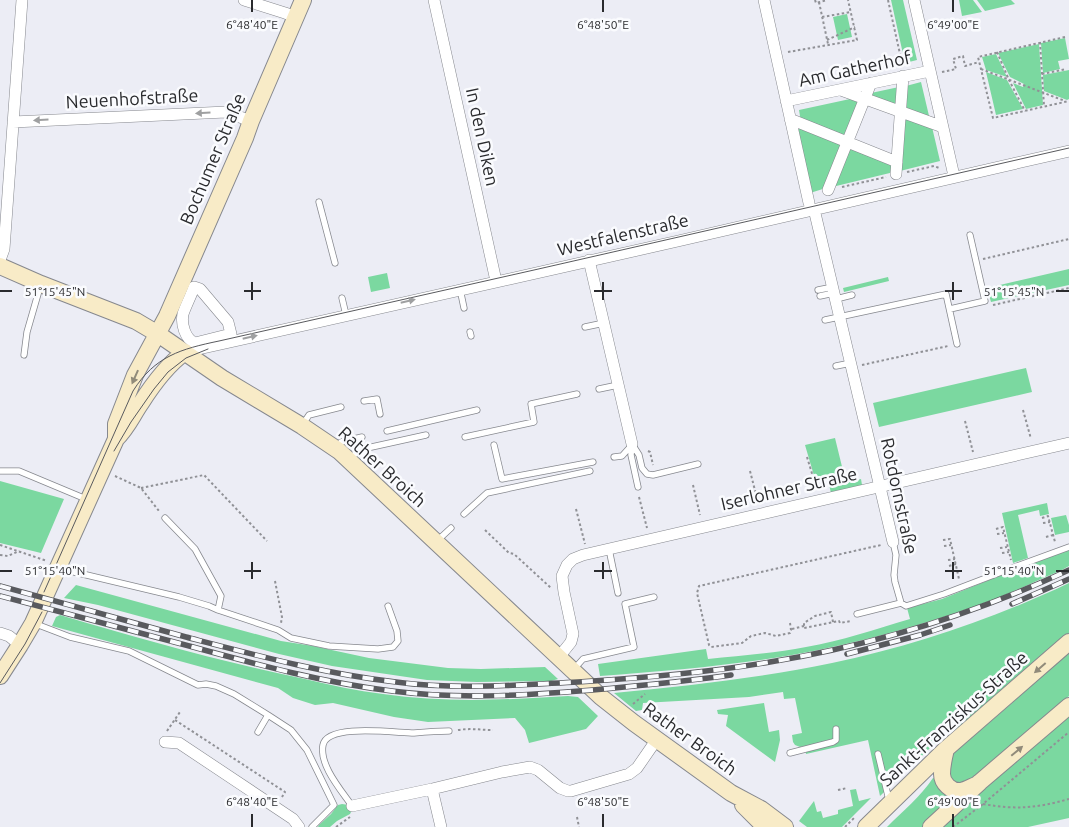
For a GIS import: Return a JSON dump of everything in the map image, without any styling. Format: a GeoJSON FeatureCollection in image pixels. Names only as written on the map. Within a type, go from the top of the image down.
{"type":"FeatureCollection","features":[{"type":"Feature","properties":{"kind":"main road","name":"Bochumer Straße"},"geometry":{"type":"LineString","coordinates":[[116,439],[116,424],[135,376],[158,334],[245,138],[303,0]]}},
{"type":"Feature","properties":{"kind":"main road","name":"Rather Broich"},"geometry":{"type":"LineString","coordinates":[[0,265],[41,284],[129,318],[158,334],[222,378],[335,448],[601,697],[731,793],[761,809],[785,827]]}},
{"type":"Feature","properties":{"kind":"main road"},"geometry":{"type":"LineString","coordinates":[[0,676],[33,623],[116,439],[161,375],[185,352]]}},
{"type":"Feature","properties":{"kind":"main road","name":"Sankt-Franziskus-Straße"},"geometry":{"type":"LineString","coordinates":[[868,826],[946,750],[1069,642]]}},
{"type":"Feature","properties":{"kind":"main road"},"geometry":{"type":"LineString","coordinates":[[931,827],[980,782],[1069,706]]}},
{"type":"Feature","properties":{"kind":"main road"},"geometry":{"type":"LineString","coordinates":[[946,750],[942,776],[946,785],[952,789],[962,791],[980,782]]}},
{"type":"Feature","properties":{"kind":"main road","name":"Rather Broich"},"geometry":{"type":"LineString","coordinates":[[731,793],[765,827]]}},
{"type":"Feature","properties":{"kind":"street"},"geometry":{"type":"LineString","coordinates":[[0,265],[4,249],[22,0]]}},
{"type":"Feature","properties":{"kind":"street"},"geometry":{"type":"LineString","coordinates":[[244,0],[296,17]]}},
{"type":"Feature","properties":{"kind":"street","name":"In den Diken"},"geometry":{"type":"LineString","coordinates":[[434,0],[496,281]]}},
{"type":"Feature","properties":{"kind":"street","name":"Am Gatherhof"},"geometry":{"type":"LineString","coordinates":[[764,0],[790,119],[812,206]]}},
{"type":"Feature","properties":{"kind":"street","name":"Am Gatherhof"},"geometry":{"type":"LineString","coordinates":[[914,0],[954,176]]}},
{"type":"Feature","properties":{"kind":"street","name":"Am Gatherhof"},"geometry":{"type":"LineString","coordinates":[[786,101],[930,71]]}},
{"type":"Feature","properties":{"kind":"street"},"geometry":{"type":"LineString","coordinates":[[896,174],[904,76]]}},
{"type":"Feature","properties":{"kind":"street"},"geometry":{"type":"LineString","coordinates":[[828,190],[871,83]]}},
{"type":"Feature","properties":{"kind":"street"},"geometry":{"type":"LineString","coordinates":[[840,90],[943,127]]}},
{"type":"Feature","properties":{"kind":"street","name":"Neuenhofstraße"},"geometry":{"type":"LineString","coordinates":[[13,122],[226,112],[251,121]]}},
{"type":"Feature","properties":{"kind":"street"},"geometry":{"type":"LineString","coordinates":[[790,119],[897,162]]}},
{"type":"Feature","properties":{"kind":"street","name":"Westfalenstraße"},"geometry":{"type":"LineString","coordinates":[[185,352],[589,260],[812,206],[1069,150]]}},
{"type":"Feature","properties":{"kind":"street","name":"Rotdornstraße"},"geometry":{"type":"LineString","coordinates":[[812,206],[852,365],[893,542]]}},
{"type":"Feature","properties":{"kind":"street"},"geometry":{"type":"LineString","coordinates":[[589,260],[632,444]]}},
{"type":"Feature","properties":{"kind":"street"},"geometry":{"type":"LineString","coordinates":[[194,287],[200,289],[228,322],[231,334],[195,343],[190,341],[186,334],[183,315],[194,287]]}},
{"type":"Feature","properties":{"kind":"street","name":"Iserlohner Straße"},"geometry":{"type":"LineString","coordinates":[[559,657],[573,638],[562,576],[572,560],[587,554],[649,539],[1069,443]]}},
{"type":"Feature","properties":{"kind":"street"},"geometry":{"type":"LineString","coordinates":[[0,633],[9,636],[20,645]]}},
{"type":"Feature","properties":{"kind":"street"},"geometry":{"type":"LineString","coordinates":[[352,806],[530,767],[538,770],[560,788],[571,791],[629,774],[637,768],[657,739]]}},
{"type":"Feature","properties":{"kind":"street"},"geometry":{"type":"LineString","coordinates":[[165,742],[179,743],[293,820],[299,827]]}},
{"type":"Feature","properties":{"kind":"street"},"geometry":{"type":"LineString","coordinates":[[432,789],[441,827]]}},
{"type":"Feature","properties":{"kind":"lane"},"geometry":{"type":"LineString","coordinates":[[319,202],[335,263]]}},
{"type":"Feature","properties":{"kind":"lane"},"geometry":{"type":"LineString","coordinates":[[950,309],[985,301],[970,235]]}},
{"type":"Feature","properties":{"kind":"lane"},"geometry":{"type":"LineString","coordinates":[[24,355],[26,332],[41,284]]}},
{"type":"Feature","properties":{"kind":"lane"},"geometry":{"type":"LineString","coordinates":[[460,289],[464,308]]}},
{"type":"Feature","properties":{"kind":"lane"},"geometry":{"type":"LineString","coordinates":[[818,290],[852,295]]}},
{"type":"Feature","properties":{"kind":"lane"},"geometry":{"type":"LineString","coordinates":[[820,296],[834,293]]}},
{"type":"Feature","properties":{"kind":"lane"},"geometry":{"type":"LineString","coordinates":[[825,320],[946,294],[958,344]]}},
{"type":"Feature","properties":{"kind":"lane"},"geometry":{"type":"LineString","coordinates":[[342,298],[346,315]]}},
{"type":"Feature","properties":{"kind":"lane"},"geometry":{"type":"LineString","coordinates":[[584,327],[604,323]]}},
{"type":"Feature","properties":{"kind":"lane"},"geometry":{"type":"LineString","coordinates":[[836,366],[852,365]]}},
{"type":"Feature","properties":{"kind":"lane"},"geometry":{"type":"LineString","coordinates":[[599,389],[618,384]]}},
{"type":"Feature","properties":{"kind":"lane"},"geometry":{"type":"LineString","coordinates":[[465,437],[534,422],[531,404],[577,394]]}},
{"type":"Feature","properties":{"kind":"lane"},"geometry":{"type":"LineString","coordinates":[[364,401],[377,399],[380,414]]}},
{"type":"Feature","properties":{"kind":"lane"},"geometry":{"type":"LineString","coordinates":[[302,426],[309,415],[341,407]]}},
{"type":"Feature","properties":{"kind":"lane"},"geometry":{"type":"LineString","coordinates":[[387,431],[477,410]]}},
{"type":"Feature","properties":{"kind":"lane"},"geometry":{"type":"LineString","coordinates":[[350,461],[358,450],[426,435]]}},
{"type":"Feature","properties":{"kind":"lane"},"geometry":{"type":"LineString","coordinates":[[335,448],[341,442],[362,437]]}},
{"type":"Feature","properties":{"kind":"lane"},"geometry":{"type":"LineString","coordinates":[[614,457],[622,456],[632,444]]}},
{"type":"Feature","properties":{"kind":"lane"},"geometry":{"type":"LineString","coordinates":[[632,444],[639,455],[642,468],[648,474],[653,475],[698,464]]}},
{"type":"Feature","properties":{"kind":"lane"},"geometry":{"type":"LineString","coordinates":[[632,444],[631,455],[638,487]]}},
{"type":"Feature","properties":{"kind":"lane"},"geometry":{"type":"LineString","coordinates":[[494,445],[502,480],[593,462]]}},
{"type":"Feature","properties":{"kind":"lane"},"geometry":{"type":"LineString","coordinates":[[0,471],[19,471],[88,499]]}},
{"type":"Feature","properties":{"kind":"lane"},"geometry":{"type":"LineString","coordinates":[[464,514],[487,493],[590,471]]}},
{"type":"Feature","properties":{"kind":"lane"},"geometry":{"type":"LineString","coordinates":[[165,518],[195,549],[222,596],[218,610]]}},
{"type":"Feature","properties":{"kind":"lane"},"geometry":{"type":"LineString","coordinates":[[436,542],[451,528]]}},
{"type":"Feature","properties":{"kind":"lane","name":"Rotdornstraße"},"geometry":{"type":"LineString","coordinates":[[893,542],[896,556],[894,575],[901,603]]}},
{"type":"Feature","properties":{"kind":"lane"},"geometry":{"type":"LineString","coordinates":[[857,616],[901,603],[906,606],[961,588],[1069,547]]}},
{"type":"Feature","properties":{"kind":"lane"},"geometry":{"type":"LineString","coordinates":[[609,549],[618,593]]}},
{"type":"Feature","properties":{"kind":"lane"},"geometry":{"type":"LineString","coordinates":[[59,565],[74,572],[179,597],[278,630],[291,638],[329,646],[378,649],[393,647],[398,641],[397,631],[388,606]]}},
{"type":"Feature","properties":{"kind":"lane"},"geometry":{"type":"LineString","coordinates":[[572,670],[583,659],[634,647],[624,604],[654,597]]}},
{"type":"Feature","properties":{"kind":"lane"},"geometry":{"type":"LineString","coordinates":[[33,623],[70,637],[129,650],[198,685],[216,686],[234,694],[291,730],[307,750],[334,805],[312,827]]}},
{"type":"Feature","properties":{"kind":"lane"},"geometry":{"type":"LineString","coordinates":[[258,732],[268,715]]}},
{"type":"Feature","properties":{"kind":"lane"},"geometry":{"type":"LineString","coordinates":[[790,753],[833,742],[836,740],[836,729]]}},
{"type":"Feature","properties":{"kind":"lane"},"geometry":{"type":"LineString","coordinates":[[352,806],[325,763],[323,743],[327,737],[332,734],[357,730],[413,733],[448,731]]}},
{"type":"Feature","properties":{"kind":"lane"},"geometry":{"type":"LineString","coordinates":[[878,754],[890,804]]}},
{"type":"Feature","properties":{"kind":"path"},"geometry":{"type":"LineString","coordinates":[[815,0],[816,3],[827,0]]}},
{"type":"Feature","properties":{"kind":"path"},"geometry":{"type":"LineString","coordinates":[[776,55],[857,40],[848,0]]}},
{"type":"Feature","properties":{"kind":"path"},"geometry":{"type":"LineString","coordinates":[[888,0],[904,76]]}},
{"type":"Feature","properties":{"kind":"path"},"geometry":{"type":"LineString","coordinates":[[819,2],[828,45]]}},
{"type":"Feature","properties":{"kind":"path"},"geometry":{"type":"LineString","coordinates":[[822,17],[851,12]]}},
{"type":"Feature","properties":{"kind":"path"},"geometry":{"type":"LineString","coordinates":[[827,40],[854,27]]}},
{"type":"Feature","properties":{"kind":"path"},"geometry":{"type":"LineString","coordinates":[[1065,37],[978,57],[992,118],[1068,101]]}},
{"type":"Feature","properties":{"kind":"path"},"geometry":{"type":"LineString","coordinates":[[1040,42],[1044,106]]}},
{"type":"Feature","properties":{"kind":"path"},"geometry":{"type":"LineString","coordinates":[[997,52],[1009,80],[1026,111]]}},
{"type":"Feature","properties":{"kind":"path"},"geometry":{"type":"LineString","coordinates":[[945,72],[956,69],[953,59],[958,57],[963,56],[965,66],[979,62]]}},
{"type":"Feature","properties":{"kind":"path"},"geometry":{"type":"LineString","coordinates":[[981,69],[1068,101]]}},
{"type":"Feature","properties":{"kind":"path"},"geometry":{"type":"LineString","coordinates":[[1042,74],[1066,69]]}},
{"type":"Feature","properties":{"kind":"path"},"geometry":{"type":"LineString","coordinates":[[828,190],[934,166],[954,176]]}},
{"type":"Feature","properties":{"kind":"path"},"geometry":{"type":"LineString","coordinates":[[934,166],[935,171]]}},
{"type":"Feature","properties":{"kind":"path"},"geometry":{"type":"LineString","coordinates":[[976,260],[1069,239]]}},
{"type":"Feature","properties":{"kind":"path"},"geometry":{"type":"LineString","coordinates":[[985,301],[986,306],[1069,288]]}},
{"type":"Feature","properties":{"kind":"path"},"geometry":{"type":"LineString","coordinates":[[852,365],[958,344]]}},
{"type":"Feature","properties":{"kind":"path"},"geometry":{"type":"LineString","coordinates":[[1024,410],[1034,451]]}},
{"type":"Feature","properties":{"kind":"path"},"geometry":{"type":"LineString","coordinates":[[965,420],[976,464]]}},
{"type":"Feature","properties":{"kind":"path"},"geometry":{"type":"LineString","coordinates":[[808,457],[819,500]]}},
{"type":"Feature","properties":{"kind":"path"},"geometry":{"type":"LineString","coordinates":[[101,469],[141,488],[165,518]]}},
{"type":"Feature","properties":{"kind":"path"},"geometry":{"type":"LineString","coordinates":[[750,471],[761,514]]}},
{"type":"Feature","properties":{"kind":"path"},"geometry":{"type":"LineString","coordinates":[[141,488],[204,475],[267,541]]}},
{"type":"Feature","properties":{"kind":"path"},"geometry":{"type":"LineString","coordinates":[[693,485],[704,527]]}},
{"type":"Feature","properties":{"kind":"path"},"geometry":{"type":"LineString","coordinates":[[638,487],[649,539]]}},
{"type":"Feature","properties":{"kind":"path"},"geometry":{"type":"LineString","coordinates":[[576,509],[587,554]]}},
{"type":"Feature","properties":{"kind":"path"},"geometry":{"type":"LineString","coordinates":[[1042,518],[1048,516],[1057,552]]}},
{"type":"Feature","properties":{"kind":"path"},"geometry":{"type":"LineString","coordinates":[[1043,524],[1050,522]]}},
{"type":"Feature","properties":{"kind":"path"},"geometry":{"type":"LineString","coordinates":[[996,528],[1003,527],[1012,568]]}},
{"type":"Feature","properties":{"kind":"path"},"geometry":{"type":"LineString","coordinates":[[485,530],[558,594],[564,592]]}},
{"type":"Feature","properties":{"kind":"path"},"geometry":{"type":"LineString","coordinates":[[997,534],[1004,532]]}},
{"type":"Feature","properties":{"kind":"path"},"geometry":{"type":"LineString","coordinates":[[1046,537],[1053,535]]}},
{"type":"Feature","properties":{"kind":"path"},"geometry":{"type":"LineString","coordinates":[[943,540],[950,538],[961,588]]}},
{"type":"Feature","properties":{"kind":"path"},"geometry":{"type":"LineString","coordinates":[[790,623],[790,633],[776,636],[765,633],[752,636],[742,643],[711,647],[708,645],[697,593],[699,586],[893,542]]}},
{"type":"Feature","properties":{"kind":"path"},"geometry":{"type":"LineString","coordinates":[[0,545],[59,565]]}},
{"type":"Feature","properties":{"kind":"path"},"geometry":{"type":"LineString","coordinates":[[944,546],[951,545]]}},
{"type":"Feature","properties":{"kind":"path"},"geometry":{"type":"LineString","coordinates":[[1000,548],[1007,547]]}},
{"type":"Feature","properties":{"kind":"path"},"geometry":{"type":"LineString","coordinates":[[0,555],[8,556],[20,551]]}},
{"type":"Feature","properties":{"kind":"path"},"geometry":{"type":"LineString","coordinates":[[1002,554],[1009,552]]}},
{"type":"Feature","properties":{"kind":"path"},"geometry":{"type":"LineString","coordinates":[[948,560],[955,559]]}},
{"type":"Feature","properties":{"kind":"path"},"geometry":{"type":"LineString","coordinates":[[949,566],[956,564]]}},
{"type":"Feature","properties":{"kind":"path"},"geometry":{"type":"LineString","coordinates":[[275,581],[282,617],[278,630]]}},
{"type":"Feature","properties":{"kind":"path"},"geometry":{"type":"LineString","coordinates":[[804,626],[804,623],[815,616],[831,612],[834,622]]}},
{"type":"Feature","properties":{"kind":"path"},"geometry":{"type":"LineString","coordinates":[[791,629],[839,621],[840,623],[857,616]]}},
{"type":"Feature","properties":{"kind":"path"},"geometry":{"type":"LineString","coordinates":[[165,742],[166,734],[180,712]]}},
{"type":"Feature","properties":{"kind":"path"},"geometry":{"type":"LineString","coordinates":[[175,720],[285,792],[281,798]]}},
{"type":"Feature","properties":{"kind":"path"},"geometry":{"type":"LineString","coordinates":[[462,729],[493,730]]}},
{"type":"Feature","properties":{"kind":"path"},"geometry":{"type":"LineString","coordinates":[[954,827],[1069,732]]}},
{"type":"Feature","properties":{"kind":"path"},"geometry":{"type":"LineString","coordinates":[[838,790],[847,788]]}},
{"type":"Feature","properties":{"kind":"path"},"geometry":{"type":"LineString","coordinates":[[983,804],[1001,807],[1032,808],[1069,799]]}},
{"type":"Feature","properties":{"kind":"path"},"geometry":{"type":"LineString","coordinates":[[336,827],[354,814],[352,806]]}},
{"type":"Feature","properties":{"kind":"path"},"geometry":{"type":"LineString","coordinates":[[577,817],[579,827]]}},
{"type":"Feature","properties":{"kind":"green space"},"geometry":{"type":"Polygon","coordinates":[[[891,0],[903,0],[917,60],[905,63],[891,0]]]}},
{"type":"Feature","properties":{"kind":"green space"},"geometry":{"type":"Polygon","coordinates":[[[959,0],[973,0],[982,12],[962,16],[959,0]]]}},
{"type":"Feature","properties":{"kind":"green space"},"geometry":{"type":"Polygon","coordinates":[[[977,0],[1011,0],[1015,4],[985,11],[977,0]]]}},
{"type":"Feature","properties":{"kind":"green space"},"geometry":{"type":"Polygon","coordinates":[[[847,14],[852,37],[838,40],[833,17],[847,14]]]}},
{"type":"Feature","properties":{"kind":"green space"},"geometry":{"type":"Polygon","coordinates":[[[1065,38],[1069,59],[1058,61],[1060,69],[1043,73],[1041,43],[1065,38]]]}},
{"type":"Feature","properties":{"kind":"green space"},"geometry":{"type":"Polygon","coordinates":[[[1039,44],[1043,105],[1026,109],[1013,83],[1023,87],[1024,84],[1010,77],[998,53],[1039,44]]]}},
{"type":"Feature","properties":{"kind":"green space"},"geometry":{"type":"Polygon","coordinates":[[[996,54],[1007,77],[986,70],[982,57],[996,54]]]}},
{"type":"Feature","properties":{"kind":"green space"},"geometry":{"type":"Polygon","coordinates":[[[1069,70],[1069,99],[1067,100],[1044,91],[1043,75],[1069,70]]]}},
{"type":"Feature","properties":{"kind":"green space"},"geometry":{"type":"Polygon","coordinates":[[[986,72],[1007,80],[1023,109],[996,115],[986,72]]]}},
{"type":"Feature","properties":{"kind":"green space"},"geometry":{"type":"Polygon","coordinates":[[[921,82],[930,120],[903,110],[906,86],[921,82]]]}},
{"type":"Feature","properties":{"kind":"green space"},"geometry":{"type":"Polygon","coordinates":[[[899,87],[898,109],[869,98],[871,93],[899,87]]]}},
{"type":"Feature","properties":{"kind":"green space"},"geometry":{"type":"Polygon","coordinates":[[[850,99],[861,101],[846,139],[801,122],[799,110],[850,99]]]}},
{"type":"Feature","properties":{"kind":"green space"},"geometry":{"type":"Polygon","coordinates":[[[903,116],[932,127],[940,161],[900,171],[903,116]]]}},
{"type":"Feature","properties":{"kind":"green space"},"geometry":{"type":"Polygon","coordinates":[[[793,123],[844,143],[826,188],[810,193],[793,123]]]}},
{"type":"Feature","properties":{"kind":"green space"},"geometry":{"type":"Polygon","coordinates":[[[850,146],[895,164],[894,172],[832,187],[850,146]]]}},
{"type":"Feature","properties":{"kind":"green space"},"geometry":{"type":"Polygon","coordinates":[[[1069,269],[1069,285],[991,302],[987,288],[1069,269]]]}},
{"type":"Feature","properties":{"kind":"green space"},"geometry":{"type":"Polygon","coordinates":[[[387,273],[390,288],[371,292],[368,277],[387,273]]]}},
{"type":"Feature","properties":{"kind":"green space"},"geometry":{"type":"Polygon","coordinates":[[[888,277],[889,281],[844,292],[843,288],[888,277]]]}},
{"type":"Feature","properties":{"kind":"green space"},"geometry":{"type":"Polygon","coordinates":[[[1026,368],[1032,392],[879,427],[873,403],[1026,368]]]}},
{"type":"Feature","properties":{"kind":"green space"},"geometry":{"type":"Polygon","coordinates":[[[835,438],[846,483],[861,479],[862,485],[831,493],[827,476],[815,479],[805,445],[835,438]]]}},
{"type":"Feature","properties":{"kind":"green space"},"geometry":{"type":"Polygon","coordinates":[[[0,481],[64,499],[41,553],[0,543],[0,481]]]}},
{"type":"Feature","properties":{"kind":"green space"},"geometry":{"type":"Polygon","coordinates":[[[1047,503],[1049,514],[1040,516],[1039,510],[1018,515],[1028,558],[1013,563],[1002,513],[1047,503]]]}},
{"type":"Feature","properties":{"kind":"green space"},"geometry":{"type":"Polygon","coordinates":[[[1066,515],[1069,532],[1055,535],[1051,518],[1066,515]]]}},
{"type":"Feature","properties":{"kind":"green space"},"geometry":{"type":"Polygon","coordinates":[[[1069,550],[1069,566],[1062,570],[992,600],[893,632],[843,645],[768,659],[696,668],[600,676],[598,664],[706,649],[708,659],[794,649],[845,638],[910,619],[907,608],[942,599],[1069,550]]]}},
{"type":"Feature","properties":{"kind":"green space"},"geometry":{"type":"Polygon","coordinates":[[[1069,583],[1069,633],[957,732],[952,727],[880,796],[868,740],[806,754],[805,746],[800,747],[793,742],[792,735],[802,733],[795,698],[784,699],[783,692],[749,697],[643,703],[642,710],[636,711],[614,693],[751,677],[863,656],[923,640],[982,620],[1069,583]]]}},
{"type":"Feature","properties":{"kind":"green space"},"geometry":{"type":"Polygon","coordinates":[[[76,585],[281,641],[369,658],[448,668],[545,667],[558,679],[551,681],[477,682],[427,680],[332,666],[279,654],[98,605],[64,598],[76,585]]]}},
{"type":"Feature","properties":{"kind":"green space"},"geometry":{"type":"Polygon","coordinates":[[[60,615],[212,658],[354,690],[406,697],[452,700],[578,697],[598,716],[586,729],[529,743],[525,730],[515,718],[428,722],[394,717],[333,703],[315,705],[293,698],[278,688],[52,626],[56,617],[60,615]]]}},
{"type":"Feature","properties":{"kind":"green space"},"geometry":{"type":"Polygon","coordinates":[[[1069,647],[1069,696],[973,784],[951,786],[948,761],[954,753],[1012,703],[1023,687],[1069,647]]]}},
{"type":"Feature","properties":{"kind":"green space"},"geometry":{"type":"Polygon","coordinates":[[[764,703],[769,732],[779,730],[780,740],[775,762],[726,726],[728,715],[718,714],[717,710],[764,703]]]}},
{"type":"Feature","properties":{"kind":"green space"},"geometry":{"type":"Polygon","coordinates":[[[1069,715],[1069,818],[1028,827],[941,827],[1069,715]]]}},
{"type":"Feature","properties":{"kind":"green space"},"geometry":{"type":"Polygon","coordinates":[[[933,778],[954,798],[923,827],[887,827],[917,798],[933,778]]]}},
{"type":"Feature","properties":{"kind":"green space"},"geometry":{"type":"Polygon","coordinates":[[[856,789],[859,801],[871,798],[842,827],[807,827],[799,821],[814,801],[817,812],[821,811],[823,818],[838,814],[838,810],[853,806],[850,790],[856,789]]]}},
{"type":"Feature","properties":{"kind":"green space"},"geometry":{"type":"Polygon","coordinates":[[[338,805],[349,805],[350,814],[330,827],[318,827],[338,805]]]}},
{"type":"Feature","properties":{"kind":"tram line"},"geometry":{"type":"LineString","coordinates":[[44,592],[133,391],[150,370],[160,362],[181,351],[1069,148]]}},
{"type":"Feature","properties":{"kind":"tram line"},"geometry":{"type":"LineString","coordinates":[[114,451],[131,422],[168,372],[186,358],[208,349]]}},
{"type":"Feature","properties":{"kind":"tram line"},"geometry":{"type":"LineString","coordinates":[[0,683],[25,644],[42,612]]}},
{"type":"Feature","properties":{"kind":"railway"},"geometry":{"type":"LineString","coordinates":[[0,586],[186,637],[317,669],[369,679],[441,686],[487,686],[674,675],[746,666],[809,655],[885,637],[960,614],[997,601],[1069,570]]}},
{"type":"Feature","properties":{"kind":"railway"},"geometry":{"type":"LineString","coordinates":[[1012,604],[1069,579]]}},
{"type":"Feature","properties":{"kind":"railway"},"geometry":{"type":"LineString","coordinates":[[0,596],[292,673],[367,688],[419,694],[524,695],[604,689],[731,675]]}},
{"type":"Feature","properties":{"kind":"railway"},"geometry":{"type":"LineString","coordinates":[[847,654],[950,625]]}}]}
